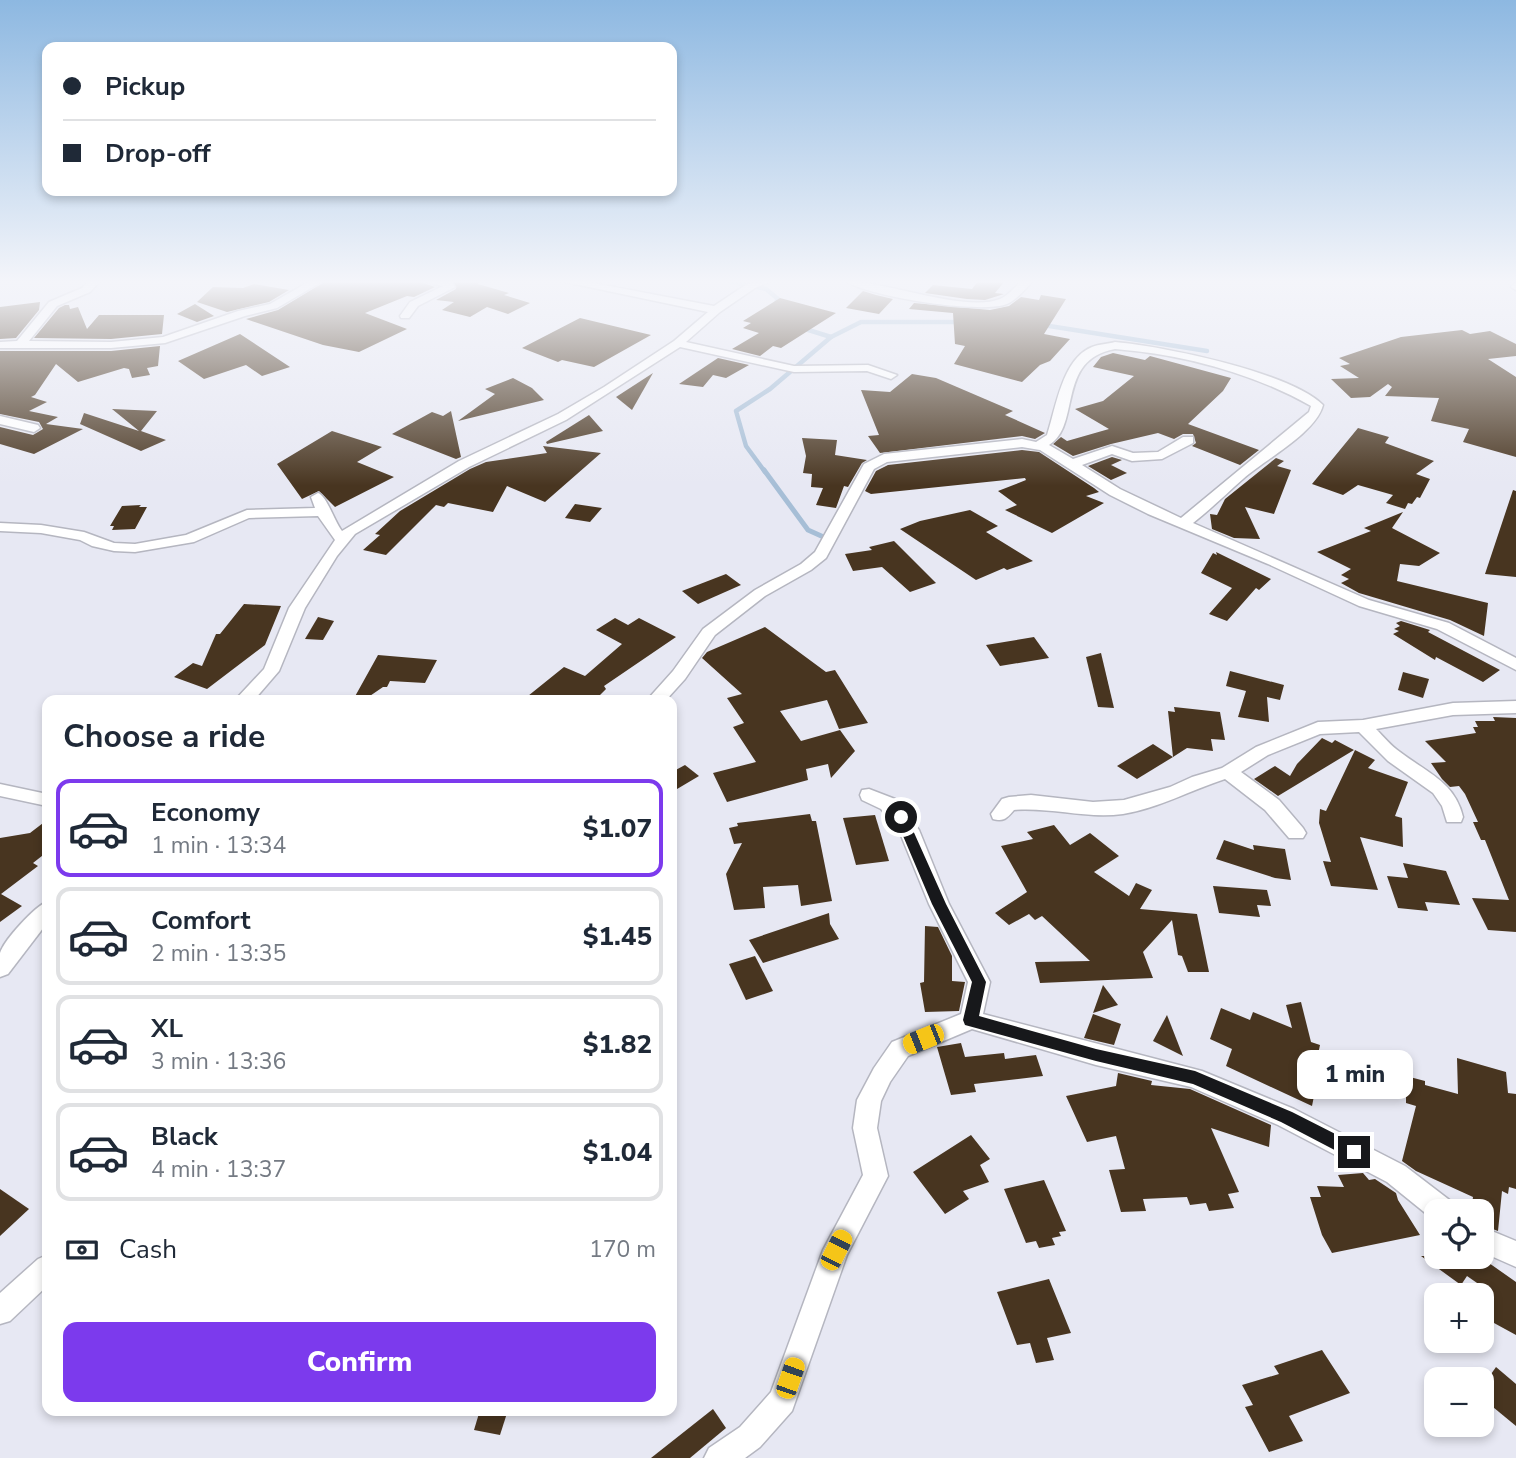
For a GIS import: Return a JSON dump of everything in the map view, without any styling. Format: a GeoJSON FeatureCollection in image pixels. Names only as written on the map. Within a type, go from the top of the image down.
{"type":"FeatureCollection","features":[{"type":"Feature","properties":{"kind":"street"},"geometry":{"type":"LineString","coordinates":[[249,695],[271,671],[297,608],[342,540],[365,520],[464,464],[590,401],[669,349]]}},
{"type":"Feature","properties":{"kind":"street"},"geometry":{"type":"LineString","coordinates":[[704,349],[783,367],[812,370],[868,368],[891,375]]}},
{"type":"Feature","properties":{"kind":"street"},"geometry":{"type":"LineString","coordinates":[[1039,445],[1053,438],[1064,390],[1085,359],[1096,349]]}},
{"type":"Feature","properties":{"kind":"street"},"geometry":{"type":"LineString","coordinates":[[1137,349],[1213,362],[1286,387],[1317,405],[1315,414],[1287,439],[1238,475],[1213,501],[1182,524]]}},
{"type":"Feature","properties":{"kind":"street"},"geometry":{"type":"LineString","coordinates":[[0,420],[34,428]]}},
{"type":"Feature","properties":{"kind":"street"},"geometry":{"type":"LineString","coordinates":[[1072,464],[1112,450],[1139,458],[1162,455],[1188,440]]}},
{"type":"Feature","properties":{"kind":"street"},"geometry":{"type":"LineString","coordinates":[[661,695],[679,675],[709,632],[760,593],[806,567],[821,555],[862,480],[875,462],[884,458],[1022,443],[1039,445],[1115,492],[1182,524],[1273,561],[1364,603],[1443,626],[1516,665]]}},
{"type":"Feature","properties":{"kind":"street"},"geometry":{"type":"LineString","coordinates":[[318,497],[326,520],[342,540]]}},
{"type":"Feature","properties":{"kind":"street"},"geometry":{"type":"LineString","coordinates":[[0,527],[41,529],[83,536],[114,547],[135,548],[189,539],[247,514],[323,512]]}},
{"type":"Feature","properties":{"kind":"street"},"geometry":{"type":"LineString","coordinates":[[999,814],[1009,804],[1031,802],[1093,809],[1124,807],[1176,792],[1228,772],[1262,751],[1318,728],[1363,726],[1453,709],[1516,706]]}},
{"type":"Feature","properties":{"kind":"street"},"geometry":{"type":"LineString","coordinates":[[1363,726],[1393,756],[1441,790],[1453,807],[1454,817]]}},
{"type":"Feature","properties":{"kind":"street"},"geometry":{"type":"LineString","coordinates":[[1228,772],[1272,805],[1296,833]]}},
{"type":"Feature","properties":{"kind":"street"},"geometry":{"type":"LineString","coordinates":[[0,790],[42,799]]}},
{"type":"Feature","properties":{"kind":"street"},"geometry":{"type":"LineString","coordinates":[[869,795],[888,804],[909,830],[939,904],[979,982],[971,1020]]}},
{"type":"Feature","properties":{"kind":"street"},"geometry":{"type":"LineString","coordinates":[[0,968],[42,915]]}},
{"type":"Feature","properties":{"kind":"street"},"geometry":{"type":"LineString","coordinates":[[719,1458],[750,1437],[782,1401],[836,1250],[876,1176],[865,1128],[869,1100],[882,1075],[900,1049],[971,1020],[1096,1055],[1195,1078],[1286,1117],[1396,1174],[1428,1199]]}},
{"type":"Feature","properties":{"kind":"street"},"geometry":{"type":"LineString","coordinates":[[1494,1244],[1516,1254]]}},
{"type":"Feature","properties":{"kind":"street"},"geometry":{"type":"LineString","coordinates":[[0,1311],[42,1273]]}},
{"type":"Feature","properties":{"kind":"building"},"geometry":{"type":"Polygon","coordinates":[[[160,349],[158,366],[147,368],[150,375],[132,378],[129,369],[124,368],[78,382],[56,364],[31,397],[47,402],[29,411],[58,417],[46,424],[83,429],[34,454],[0,444],[0,427],[33,435],[43,429],[39,422],[0,414],[0,351],[160,349]]]}},
{"type":"Feature","properties":{"kind":"building"},"geometry":{"type":"Polygon","coordinates":[[[205,349],[263,349],[290,367],[262,376],[246,365],[204,379],[178,361],[205,349]]]}},
{"type":"Feature","properties":{"kind":"building"},"geometry":{"type":"Polygon","coordinates":[[[344,349],[365,349],[359,352],[344,349]]]}},
{"type":"Feature","properties":{"kind":"building"},"geometry":{"type":"Polygon","coordinates":[[[525,349],[626,349],[594,367],[562,360],[558,362],[525,349]]]}},
{"type":"Feature","properties":{"kind":"building"},"geometry":{"type":"Polygon","coordinates":[[[732,349],[769,349],[760,356],[732,349]]]}},
{"type":"Feature","properties":{"kind":"building"},"geometry":{"type":"Polygon","coordinates":[[[963,349],[1061,349],[1022,382],[954,364],[963,349]]]}},
{"type":"Feature","properties":{"kind":"building"},"geometry":{"type":"Polygon","coordinates":[[[1365,349],[1516,349],[1516,356],[1488,359],[1516,377],[1516,457],[1463,442],[1469,429],[1431,421],[1439,398],[1385,396],[1392,387],[1388,384],[1370,397],[1351,398],[1331,379],[1359,378],[1340,366],[1350,364],[1339,358],[1365,349]]]}},
{"type":"Feature","properties":{"kind":"building"},"geometry":{"type":"Polygon","coordinates":[[[1113,353],[1145,360],[1150,356],[1231,378],[1223,391],[1188,424],[1259,450],[1240,465],[1192,446],[1196,443],[1193,434],[1183,434],[1174,439],[1158,433],[1073,456],[1053,444],[1061,437],[1067,441],[1109,429],[1075,409],[1103,401],[1134,376],[1093,367],[1101,357],[1113,353]]]}},
{"type":"Feature","properties":{"kind":"building"},"geometry":{"type":"Polygon","coordinates":[[[718,358],[749,365],[726,378],[713,375],[703,387],[679,384],[718,358]]]}},
{"type":"Feature","properties":{"kind":"building"},"geometry":{"type":"Polygon","coordinates":[[[653,373],[632,410],[616,397],[653,373]]]}},
{"type":"Feature","properties":{"kind":"building"},"geometry":{"type":"Polygon","coordinates":[[[912,374],[936,378],[1013,411],[1005,415],[1045,433],[1035,439],[1022,436],[880,453],[868,436],[879,435],[861,390],[890,392],[912,374]]]}},
{"type":"Feature","properties":{"kind":"building"},"geometry":{"type":"Polygon","coordinates":[[[513,378],[532,388],[544,400],[458,421],[495,394],[485,389],[513,378]]]}},
{"type":"Feature","properties":{"kind":"building"},"geometry":{"type":"Polygon","coordinates":[[[112,409],[157,411],[141,431],[166,440],[141,451],[80,424],[84,413],[139,431],[112,409]]]}},
{"type":"Feature","properties":{"kind":"building"},"geometry":{"type":"Polygon","coordinates":[[[451,411],[461,457],[456,459],[392,434],[432,412],[443,416],[451,411]]]}},
{"type":"Feature","properties":{"kind":"building"},"geometry":{"type":"Polygon","coordinates":[[[589,415],[603,431],[547,444],[546,442],[589,415]]]}},
{"type":"Feature","properties":{"kind":"building"},"geometry":{"type":"Polygon","coordinates":[[[1358,428],[1389,437],[1385,443],[1434,461],[1416,474],[1430,479],[1420,498],[1417,497],[1412,504],[1408,503],[1405,509],[1386,503],[1393,495],[1358,485],[1343,495],[1312,484],[1358,428]]]}},
{"type":"Feature","properties":{"kind":"building"},"geometry":{"type":"Polygon","coordinates":[[[332,431],[382,447],[357,462],[394,477],[335,507],[319,491],[302,499],[277,464],[332,431]]]}},
{"type":"Feature","properties":{"kind":"building"},"geometry":{"type":"Polygon","coordinates":[[[802,438],[837,440],[835,455],[867,460],[862,463],[848,487],[844,486],[836,508],[816,505],[823,488],[811,487],[812,474],[803,473],[806,456],[802,438]]]}},
{"type":"Feature","properties":{"kind":"building"},"geometry":{"type":"Polygon","coordinates":[[[543,446],[601,453],[545,502],[507,486],[493,512],[448,503],[444,507],[436,505],[386,555],[363,550],[380,535],[375,534],[400,511],[470,469],[486,462],[547,453],[543,446]]]}},
{"type":"Feature","properties":{"kind":"building"},"geometry":{"type":"Polygon","coordinates":[[[1022,450],[1039,452],[1094,488],[1099,492],[1086,496],[1104,503],[1052,533],[1005,510],[1017,505],[998,491],[1026,480],[1025,478],[871,494],[865,491],[876,471],[888,465],[1022,450]]]}},
{"type":"Feature","properties":{"kind":"building"},"geometry":{"type":"Polygon","coordinates":[[[1112,457],[1122,460],[1111,465],[1127,473],[1111,480],[1088,466],[1112,457]]]}},
{"type":"Feature","properties":{"kind":"building"},"geometry":{"type":"Polygon","coordinates":[[[1276,458],[1284,461],[1277,466],[1291,470],[1274,514],[1245,507],[1260,539],[1234,538],[1212,529],[1210,514],[1217,515],[1225,499],[1276,458]]]}},
{"type":"Feature","properties":{"kind":"building"},"geometry":{"type":"Polygon","coordinates":[[[1513,490],[1516,491],[1516,577],[1485,574],[1513,490]]]}},
{"type":"Feature","properties":{"kind":"building"},"geometry":{"type":"Polygon","coordinates":[[[575,504],[602,508],[590,522],[565,518],[575,504]]]}},
{"type":"Feature","properties":{"kind":"building"},"geometry":{"type":"Polygon","coordinates":[[[141,505],[139,507],[147,507],[135,529],[112,530],[114,526],[110,526],[122,506],[141,505]]]}},
{"type":"Feature","properties":{"kind":"building"},"geometry":{"type":"Polygon","coordinates":[[[970,510],[998,526],[986,532],[1033,561],[1007,570],[1004,568],[976,580],[900,529],[920,521],[970,510]]]}},
{"type":"Feature","properties":{"kind":"building"},"geometry":{"type":"Polygon","coordinates":[[[1403,512],[1392,528],[1440,553],[1419,566],[1400,564],[1397,581],[1488,603],[1484,636],[1450,620],[1359,593],[1341,583],[1349,579],[1341,575],[1351,569],[1317,552],[1371,531],[1364,528],[1403,512]]]}},
{"type":"Feature","properties":{"kind":"building"},"geometry":{"type":"Polygon","coordinates":[[[894,541],[936,583],[910,592],[882,567],[853,571],[845,554],[872,550],[869,547],[894,541]]]}},
{"type":"Feature","properties":{"kind":"building"},"geometry":{"type":"Polygon","coordinates":[[[1216,552],[1271,579],[1259,590],[1256,588],[1227,621],[1209,614],[1232,588],[1201,573],[1213,553],[1217,555],[1216,552]]]}},
{"type":"Feature","properties":{"kind":"building"},"geometry":{"type":"Polygon","coordinates":[[[726,574],[741,585],[698,604],[682,591],[726,574]]]}},
{"type":"Feature","properties":{"kind":"building"},"geometry":{"type":"Polygon","coordinates":[[[244,604],[281,606],[265,645],[207,689],[174,677],[193,663],[202,666],[216,634],[220,634],[244,604]]]}},
{"type":"Feature","properties":{"kind":"building"},"geometry":{"type":"Polygon","coordinates":[[[318,617],[334,621],[323,640],[305,639],[318,617]]]}},
{"type":"Feature","properties":{"kind":"building"},"geometry":{"type":"Polygon","coordinates":[[[615,618],[628,625],[639,618],[676,637],[604,686],[606,689],[600,695],[529,695],[564,667],[585,676],[622,644],[596,630],[615,618]]]}},
{"type":"Feature","properties":{"kind":"building"},"geometry":{"type":"Polygon","coordinates":[[[1401,621],[1430,630],[1428,632],[1500,670],[1483,682],[1436,657],[1435,660],[1393,634],[1399,631],[1394,629],[1400,626],[1396,623],[1401,621]]]}},
{"type":"Feature","properties":{"kind":"building"},"geometry":{"type":"Polygon","coordinates":[[[765,627],[826,672],[835,670],[868,723],[839,729],[827,700],[780,711],[801,741],[840,730],[855,751],[831,778],[828,764],[806,769],[808,780],[727,802],[713,773],[756,762],[733,727],[744,723],[727,698],[742,694],[702,658],[707,652],[765,627]]]}},
{"type":"Feature","properties":{"kind":"building"},"geometry":{"type":"Polygon","coordinates":[[[1034,637],[1049,658],[1000,666],[986,645],[1034,637]]]}},
{"type":"Feature","properties":{"kind":"building"},"geometry":{"type":"Polygon","coordinates":[[[1101,653],[1114,708],[1098,707],[1086,657],[1101,653]]]}},
{"type":"Feature","properties":{"kind":"building"},"geometry":{"type":"Polygon","coordinates":[[[378,655],[437,660],[425,683],[390,681],[387,687],[371,695],[356,695],[378,655]]]}},
{"type":"Feature","properties":{"kind":"building"},"geometry":{"type":"Polygon","coordinates":[[[1230,671],[1284,685],[1280,700],[1267,697],[1269,722],[1238,717],[1246,691],[1226,686],[1230,671]]]}},
{"type":"Feature","properties":{"kind":"building"},"geometry":{"type":"Polygon","coordinates":[[[1403,672],[1429,679],[1423,698],[1398,690],[1403,672]]]}},
{"type":"Feature","properties":{"kind":"building"},"geometry":{"type":"Polygon","coordinates":[[[1174,707],[1220,712],[1225,740],[1211,739],[1213,751],[1187,748],[1173,757],[1168,711],[1175,712],[1174,707]]]}},
{"type":"Feature","properties":{"kind":"building"},"geometry":{"type":"Polygon","coordinates":[[[1493,717],[1516,718],[1516,932],[1488,930],[1472,898],[1509,900],[1485,840],[1481,840],[1473,822],[1478,822],[1465,794],[1459,786],[1450,787],[1442,779],[1431,763],[1446,762],[1425,741],[1476,733],[1473,727],[1478,727],[1475,721],[1495,721],[1493,717]]]}},
{"type":"Feature","properties":{"kind":"building"},"geometry":{"type":"Polygon","coordinates":[[[1322,738],[1332,743],[1335,740],[1354,750],[1278,796],[1254,779],[1275,766],[1290,776],[1297,764],[1322,738]]]}},
{"type":"Feature","properties":{"kind":"building"},"geometry":{"type":"Polygon","coordinates":[[[1153,744],[1173,757],[1137,779],[1117,766],[1153,744]]]}},
{"type":"Feature","properties":{"kind":"building"},"geometry":{"type":"Polygon","coordinates":[[[1355,750],[1375,760],[1368,768],[1408,782],[1395,816],[1402,818],[1403,847],[1360,837],[1378,890],[1331,886],[1323,861],[1331,862],[1319,823],[1320,809],[1326,811],[1355,750]]]}},
{"type":"Feature","properties":{"kind":"building"},"geometry":{"type":"Polygon","coordinates":[[[685,765],[699,776],[677,789],[677,769],[685,765]]]}},
{"type":"Feature","properties":{"kind":"building"},"geometry":{"type":"Polygon","coordinates":[[[810,814],[812,821],[816,821],[832,901],[801,906],[798,885],[763,887],[765,908],[734,910],[726,874],[742,843],[734,844],[729,828],[738,826],[737,823],[810,814]]]}},
{"type":"Feature","properties":{"kind":"building"},"geometry":{"type":"Polygon","coordinates":[[[875,815],[889,861],[856,865],[843,818],[875,815]]]}},
{"type":"Feature","properties":{"kind":"building"},"geometry":{"type":"Polygon","coordinates":[[[42,824],[42,856],[33,863],[38,866],[1,894],[22,906],[0,922],[0,838],[30,833],[42,824]]]}},
{"type":"Feature","properties":{"kind":"building"},"geometry":{"type":"Polygon","coordinates":[[[1054,825],[1070,845],[1090,833],[1119,856],[1094,872],[1129,896],[1136,883],[1152,890],[1140,909],[1197,914],[1209,972],[1188,972],[1182,956],[1178,955],[1172,920],[1143,952],[1153,978],[1040,983],[1035,962],[1090,961],[1042,916],[1035,920],[1029,914],[1009,925],[995,913],[1027,892],[1001,846],[1033,839],[1027,832],[1054,825]]]}},
{"type":"Feature","properties":{"kind":"building"},"geometry":{"type":"Polygon","coordinates":[[[1224,840],[1254,850],[1253,845],[1285,849],[1291,880],[1275,878],[1216,859],[1224,840]]]}},
{"type":"Feature","properties":{"kind":"building"},"geometry":{"type":"Polygon","coordinates":[[[1403,863],[1446,871],[1460,905],[1425,902],[1428,911],[1398,908],[1387,876],[1408,878],[1403,863]]]}},
{"type":"Feature","properties":{"kind":"building"},"geometry":{"type":"Polygon","coordinates":[[[1213,886],[1267,890],[1271,906],[1257,905],[1260,917],[1219,913],[1213,886]]]}},
{"type":"Feature","properties":{"kind":"building"},"geometry":{"type":"Polygon","coordinates":[[[829,913],[830,924],[839,939],[763,963],[749,940],[829,913]]]}},
{"type":"Feature","properties":{"kind":"building"},"geometry":{"type":"Polygon","coordinates":[[[925,926],[938,927],[952,956],[952,981],[965,982],[959,1011],[925,1012],[920,983],[924,982],[925,926]]]}},
{"type":"Feature","properties":{"kind":"building"},"geometry":{"type":"Polygon","coordinates":[[[755,956],[773,991],[746,1000],[729,964],[755,956]]]}},
{"type":"Feature","properties":{"kind":"building"},"geometry":{"type":"Polygon","coordinates":[[[1103,985],[1118,1005],[1093,1013],[1103,985]]]}},
{"type":"Feature","properties":{"kind":"building"},"geometry":{"type":"Polygon","coordinates":[[[1301,1002],[1311,1042],[1320,1045],[1314,1074],[1318,1076],[1312,1106],[1226,1066],[1232,1049],[1210,1039],[1221,1008],[1250,1020],[1253,1012],[1292,1028],[1286,1005],[1301,1002]]]}},
{"type":"Feature","properties":{"kind":"building"},"geometry":{"type":"Polygon","coordinates":[[[1093,1014],[1121,1024],[1114,1045],[1084,1038],[1093,1014]]]}},
{"type":"Feature","properties":{"kind":"building"},"geometry":{"type":"Polygon","coordinates":[[[1167,1015],[1183,1056],[1153,1041],[1167,1015]]]}},
{"type":"Feature","properties":{"kind":"building"},"geometry":{"type":"Polygon","coordinates":[[[961,1043],[965,1057],[1004,1053],[1005,1059],[1036,1055],[1043,1076],[974,1084],[976,1092],[951,1095],[937,1047],[961,1043]]]}},
{"type":"Feature","properties":{"kind":"building"},"geometry":{"type":"Polygon","coordinates":[[[1457,1058],[1506,1072],[1508,1093],[1516,1094],[1516,1189],[1509,1187],[1508,1194],[1502,1191],[1498,1231],[1494,1230],[1494,1199],[1473,1199],[1416,1171],[1402,1161],[1416,1106],[1406,1103],[1406,1076],[1425,1081],[1425,1085],[1458,1094],[1457,1058]]]}},
{"type":"Feature","properties":{"kind":"building"},"geometry":{"type":"Polygon","coordinates":[[[1118,1073],[1152,1081],[1151,1085],[1190,1089],[1271,1125],[1269,1147],[1211,1128],[1239,1192],[1228,1194],[1234,1208],[1209,1211],[1206,1203],[1190,1205],[1187,1197],[1143,1199],[1146,1211],[1121,1212],[1109,1170],[1125,1169],[1116,1136],[1087,1142],[1066,1096],[1116,1086],[1118,1073]]]}},
{"type":"Feature","properties":{"kind":"building"},"geometry":{"type":"Polygon","coordinates":[[[971,1135],[990,1159],[980,1165],[989,1182],[963,1191],[969,1199],[945,1214],[913,1172],[971,1135]]]}},
{"type":"Feature","properties":{"kind":"building"},"geometry":{"type":"Polygon","coordinates":[[[1363,1173],[1369,1180],[1375,1179],[1396,1193],[1420,1235],[1332,1253],[1322,1235],[1310,1197],[1321,1197],[1317,1186],[1344,1187],[1338,1175],[1363,1173]]]}},
{"type":"Feature","properties":{"kind":"building"},"geometry":{"type":"Polygon","coordinates":[[[1044,1180],[1066,1231],[1059,1232],[1061,1236],[1052,1238],[1055,1245],[1039,1248],[1036,1241],[1026,1243],[1004,1189],[1044,1180]]]}},
{"type":"Feature","properties":{"kind":"building"},"geometry":{"type":"Polygon","coordinates":[[[0,1189],[29,1209],[0,1236],[0,1189]]]}},
{"type":"Feature","properties":{"kind":"building"},"geometry":{"type":"Polygon","coordinates":[[[1494,1267],[1516,1282],[1516,1335],[1494,1323],[1494,1283],[1477,1283],[1467,1276],[1462,1283],[1458,1283],[1439,1269],[1494,1269],[1494,1267]]]}},
{"type":"Feature","properties":{"kind":"building"},"geometry":{"type":"Polygon","coordinates":[[[1049,1279],[1071,1333],[1047,1338],[1054,1360],[1036,1363],[1030,1343],[1017,1345],[997,1292],[1049,1279]]]}},
{"type":"Feature","properties":{"kind":"building"},"geometry":{"type":"Polygon","coordinates":[[[1322,1350],[1350,1393],[1289,1416],[1303,1441],[1269,1452],[1245,1407],[1253,1405],[1242,1385],[1279,1374],[1274,1366],[1322,1350]]]}},
{"type":"Feature","properties":{"kind":"building"},"geometry":{"type":"Polygon","coordinates":[[[1496,1367],[1516,1384],[1516,1426],[1494,1408],[1496,1367]]]}},
{"type":"Feature","properties":{"kind":"building"},"geometry":{"type":"Polygon","coordinates":[[[713,1409],[726,1428],[690,1458],[651,1458],[713,1409]]]}},
{"type":"Feature","properties":{"kind":"building"},"geometry":{"type":"Polygon","coordinates":[[[478,1416],[506,1416],[500,1435],[474,1430],[478,1416]]]}},
{"type":"Feature","properties":{"kind":"waterway"},"geometry":{"type":"LineString","coordinates":[[765,472],[746,446],[736,411],[770,389],[817,349]]}},
{"type":"Feature","properties":{"kind":"waterway"},"geometry":{"type":"LineString","coordinates":[[1195,349],[1207,351]]}},
{"type":"Feature","properties":{"kind":"waterway"},"geometry":{"type":"LineString","coordinates":[[764,470],[808,530],[828,539]]}},
{"type":"Feature","properties":{"kind":"route"},"geometry":{"type":"LineString","coordinates":[[901,817],[909,830],[939,904],[979,982],[971,1020],[1055,1045],[1195,1078],[1286,1117],[1354,1152]]}}]}
